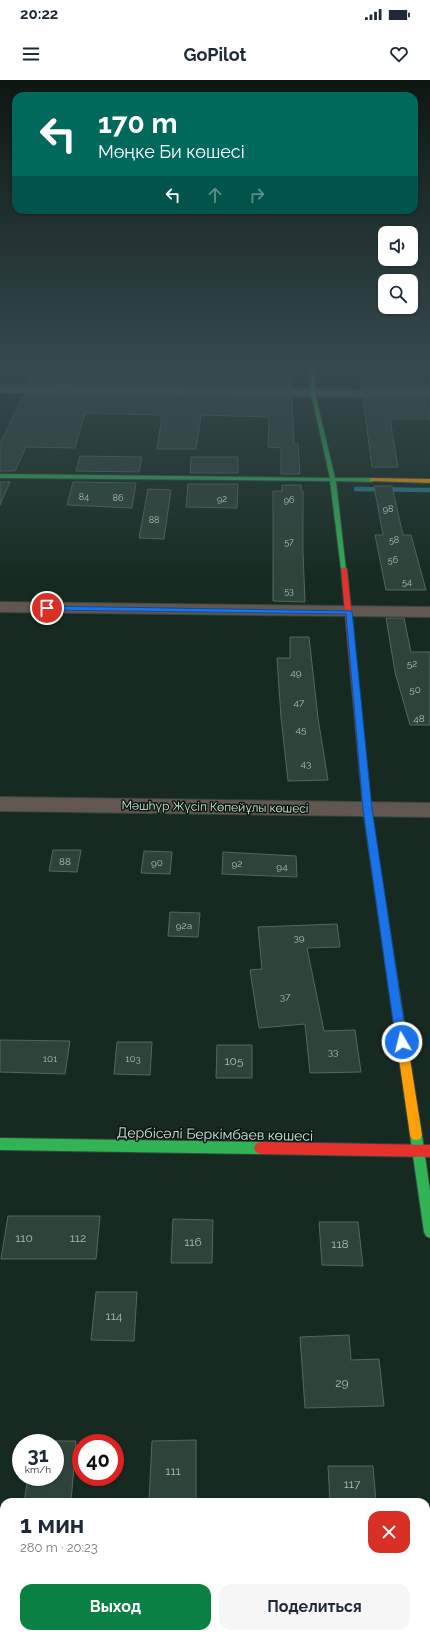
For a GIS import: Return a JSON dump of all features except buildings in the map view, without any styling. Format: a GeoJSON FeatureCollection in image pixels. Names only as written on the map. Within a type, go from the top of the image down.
{"type":"FeatureCollection","features":[{"type":"Feature","properties":{"kind":"street"},"geometry":{"type":"LineString","coordinates":[[324,441],[333,480],[349,612],[367,809],[430,1232]]}},
{"type":"Feature","properties":{"kind":"street"},"geometry":{"type":"LineString","coordinates":[[0,476],[430,481]]}},
{"type":"Feature","properties":{"kind":"street"},"geometry":{"type":"LineString","coordinates":[[0,607],[430,612]]}},
{"type":"Feature","properties":{"kind":"street","name":"Мәшһүр Жүсіп Көпейұлы көшесі"},"geometry":{"type":"LineString","coordinates":[[0,804],[430,810]]}},
{"type":"Feature","properties":{"kind":"street","name":"Дербісәлі Беркімбаев көшесі"},"geometry":{"type":"LineString","coordinates":[[0,1144],[430,1151]]}},
{"type":"Feature","properties":{"kind":"waterway"},"geometry":{"type":"LineString","coordinates":[[356,489],[430,490]]}},
{"type":"Feature","properties":{"kind":"traffic: fast"},"geometry":{"type":"LineString","coordinates":[[324,441],[333,480],[344,569]]}},
{"type":"Feature","properties":{"kind":"traffic: fast"},"geometry":{"type":"LineString","coordinates":[[0,476],[372,480]]}},
{"type":"Feature","properties":{"kind":"traffic: fast"},"geometry":{"type":"LineString","coordinates":[[416,1135],[430,1232]]}},
{"type":"Feature","properties":{"kind":"traffic: fast"},"geometry":{"type":"LineString","coordinates":[[0,1144],[260,1148]]}},
{"type":"Feature","properties":{"kind":"traffic: slow"},"geometry":{"type":"LineString","coordinates":[[372,480],[430,481]]}},
{"type":"Feature","properties":{"kind":"traffic: slow"},"geometry":{"type":"LineString","coordinates":[[371,837],[416,1135]]}},
{"type":"Feature","properties":{"kind":"traffic: jam"},"geometry":{"type":"LineString","coordinates":[[344,569],[371,837]]}},
{"type":"Feature","properties":{"kind":"traffic: jam"},"geometry":{"type":"LineString","coordinates":[[260,1148],[430,1151]]}},
{"type":"Feature","properties":{"kind":"route"},"geometry":{"type":"LineString","coordinates":[[47,608],[349,612],[367,809],[402,1042]]}}]}
